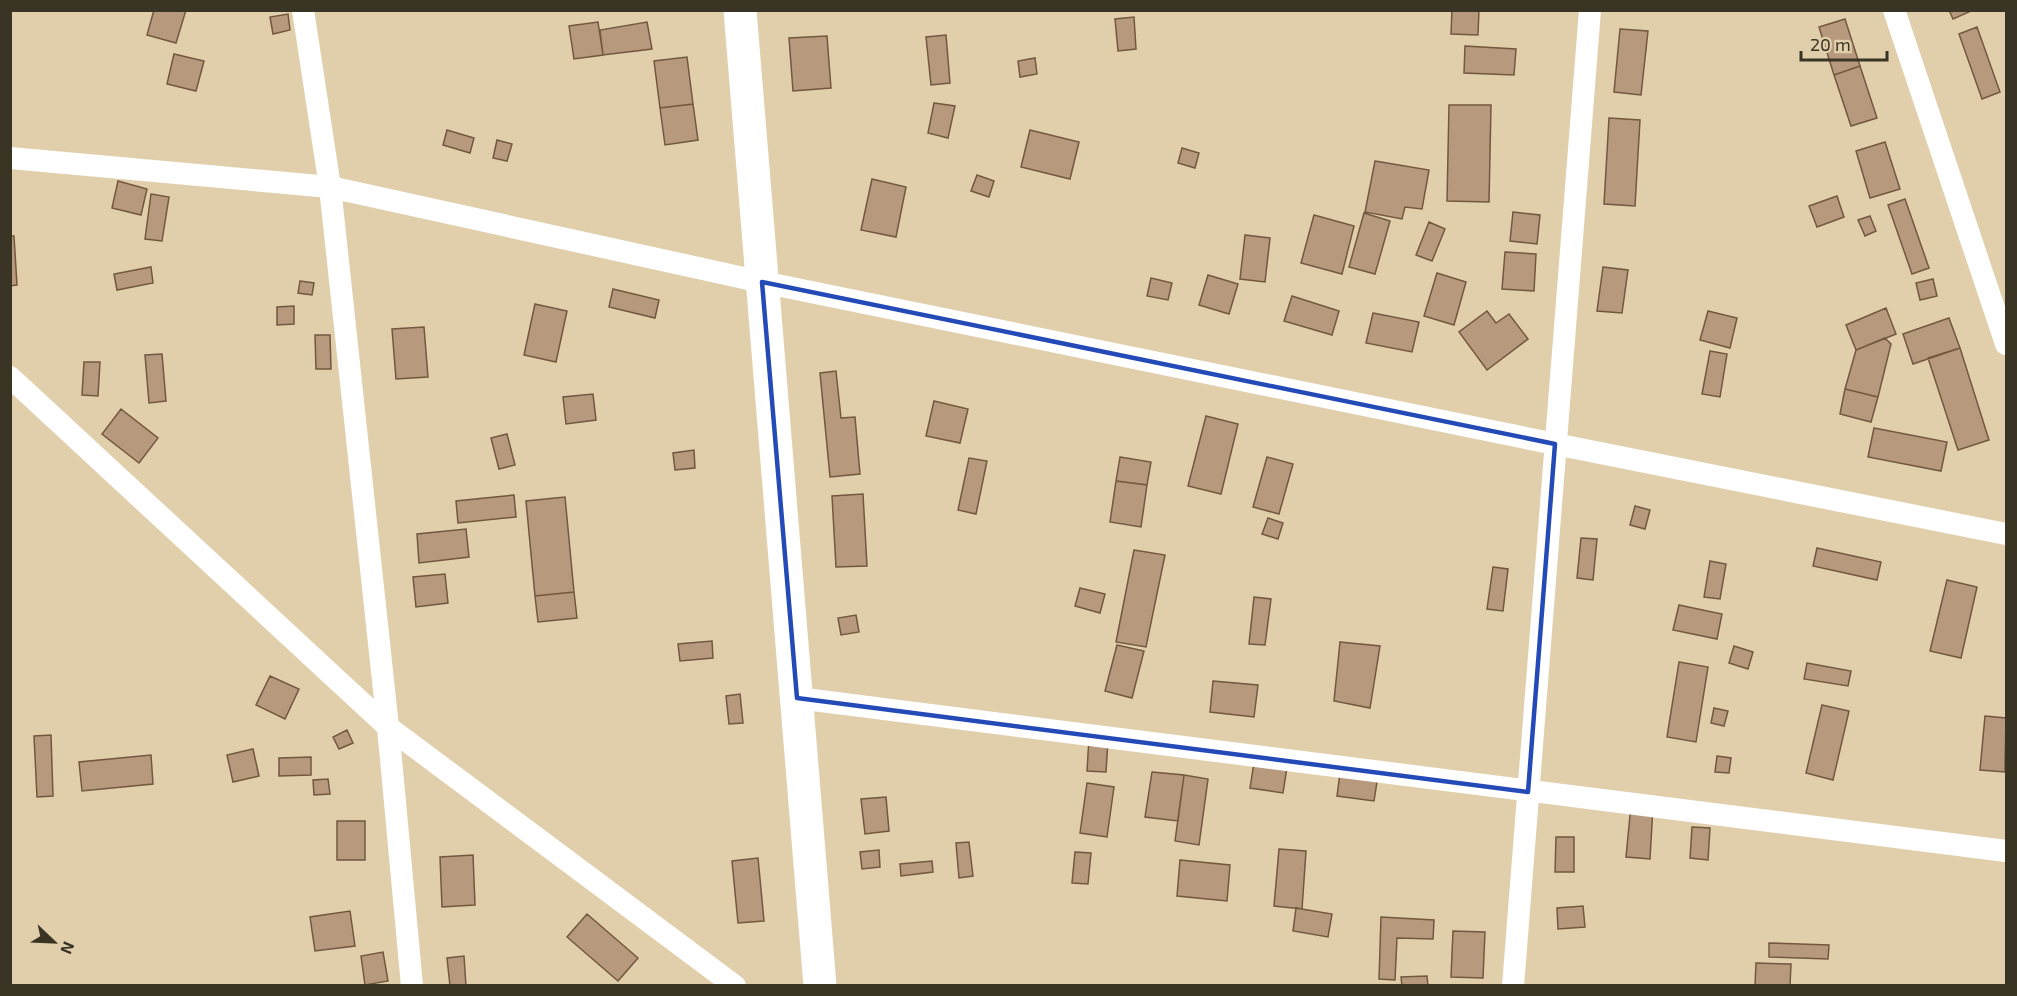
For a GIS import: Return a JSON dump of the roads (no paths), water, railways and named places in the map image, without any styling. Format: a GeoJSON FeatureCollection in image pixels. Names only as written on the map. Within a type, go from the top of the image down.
{"type":"FeatureCollection","features":[{"type":"Feature","properties":{"kind":"street"},"geometry":{"type":"LineString","coordinates":[[303,10],[330,188],[388,727],[412,986]]}},
{"type":"Feature","properties":{"kind":"street"},"geometry":{"type":"LineString","coordinates":[[740,10],[820,986]]}},
{"type":"Feature","properties":{"kind":"street"},"geometry":{"type":"LineString","coordinates":[[1513,986],[1590,10]]}},
{"type":"Feature","properties":{"kind":"street"},"geometry":{"type":"LineString","coordinates":[[1894,10],[2007,344]]}},
{"type":"Feature","properties":{"kind":"street"},"geometry":{"type":"LineString","coordinates":[[10,158],[330,188],[762,282],[2007,534]]}},
{"type":"Feature","properties":{"kind":"street"},"geometry":{"type":"LineString","coordinates":[[10,377],[388,727],[735,986]]}},
{"type":"Feature","properties":{"kind":"street"},"geometry":{"type":"LineString","coordinates":[[796,698],[2007,851]]}}]}
